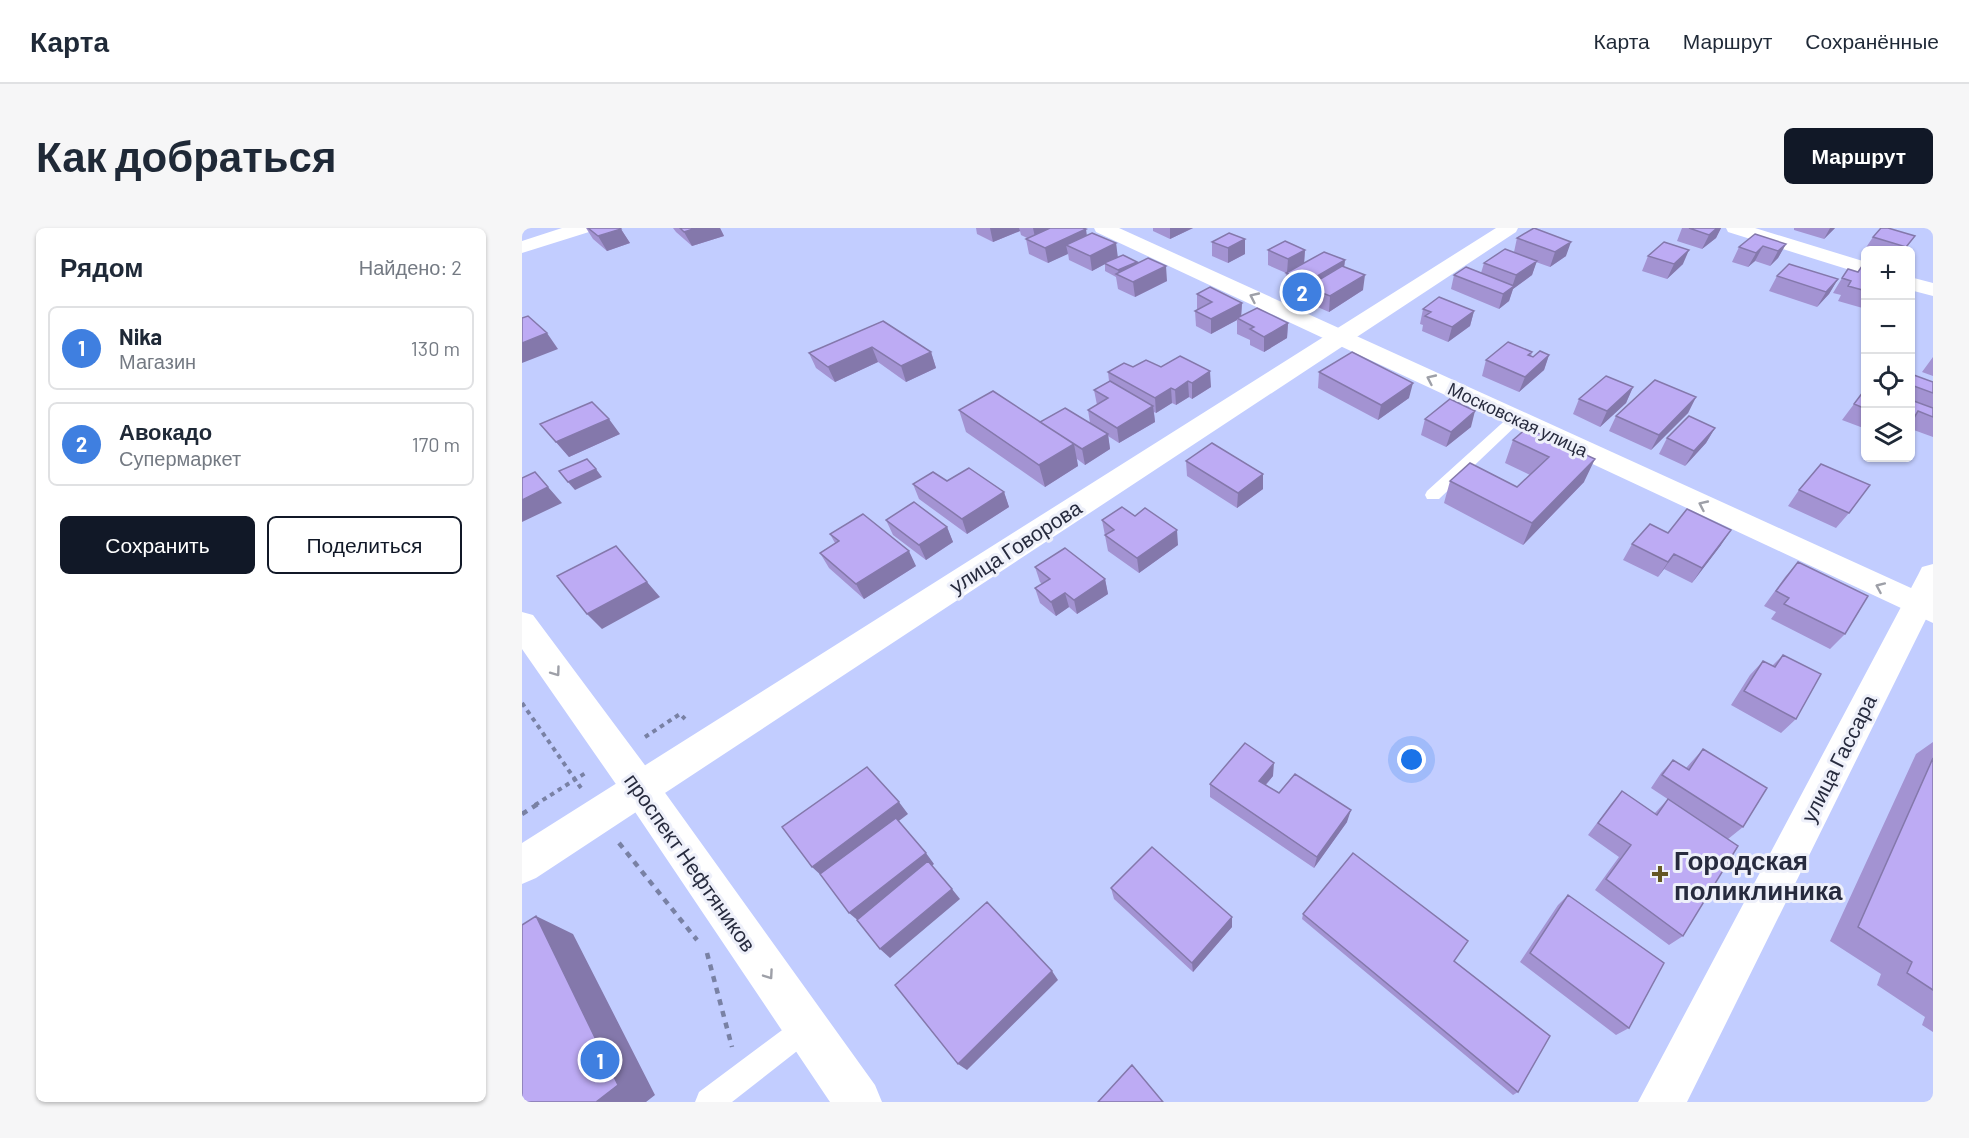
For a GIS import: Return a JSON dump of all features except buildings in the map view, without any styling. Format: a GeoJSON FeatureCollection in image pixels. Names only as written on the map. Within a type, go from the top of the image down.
{"type":"FeatureCollection","features":[{"type":"Feature","properties":{"kind":"street"},"geometry":{"type":"LineString","coordinates":[[522,247],[582,228]]}},
{"type":"Feature","properties":{"kind":"street","name":"Московская улица"},"geometry":{"type":"LineString","coordinates":[[1103,228],[1515,418],[1928,597]]}},
{"type":"Feature","properties":{"kind":"street","name":"улица Говорова"},"geometry":{"type":"LineString","coordinates":[[522,865],[1509,228]]}},
{"type":"Feature","properties":{"kind":"street"},"geometry":{"type":"LineString","coordinates":[[1735,228],[1861,267]]}},
{"type":"Feature","properties":{"kind":"street"},"geometry":{"type":"LineString","coordinates":[[1915,284],[1933,290]]}},
{"type":"Feature","properties":{"kind":"street","name":"улица Гассара"},"geometry":{"type":"LineString","coordinates":[[1662,1102],[1928,597]]}},
{"type":"Feature","properties":{"kind":"street","name":"проспект Нефтяников"},"geometry":{"type":"LineString","coordinates":[[522,624],[640,788],[858,1102]]}},
{"type":"Feature","properties":{"kind":"lane"},"geometry":{"type":"LineString","coordinates":[[1433,495],[1515,418]]}},
{"type":"Feature","properties":{"kind":"lane"},"geometry":{"type":"LineString","coordinates":[[709,1102],[806,1028]]}},
{"type":"Feature","properties":{"kind":"path"},"geometry":{"type":"LineString","coordinates":[[522,703],[622,847],[707,952],[728,1039],[744,1076]]}},
{"type":"Feature","properties":{"kind":"place","name":"Авокадо"},"geometry":{"type":"Point","coordinates":[1302,292]}},
{"type":"Feature","properties":{"kind":"place","name":"Городская поликлиника"},"geometry":{"type":"Point","coordinates":[1660,874]}},
{"type":"Feature","properties":{"kind":"place","name":"Nika"},"geometry":{"type":"Point","coordinates":[600,1060]}}]}
